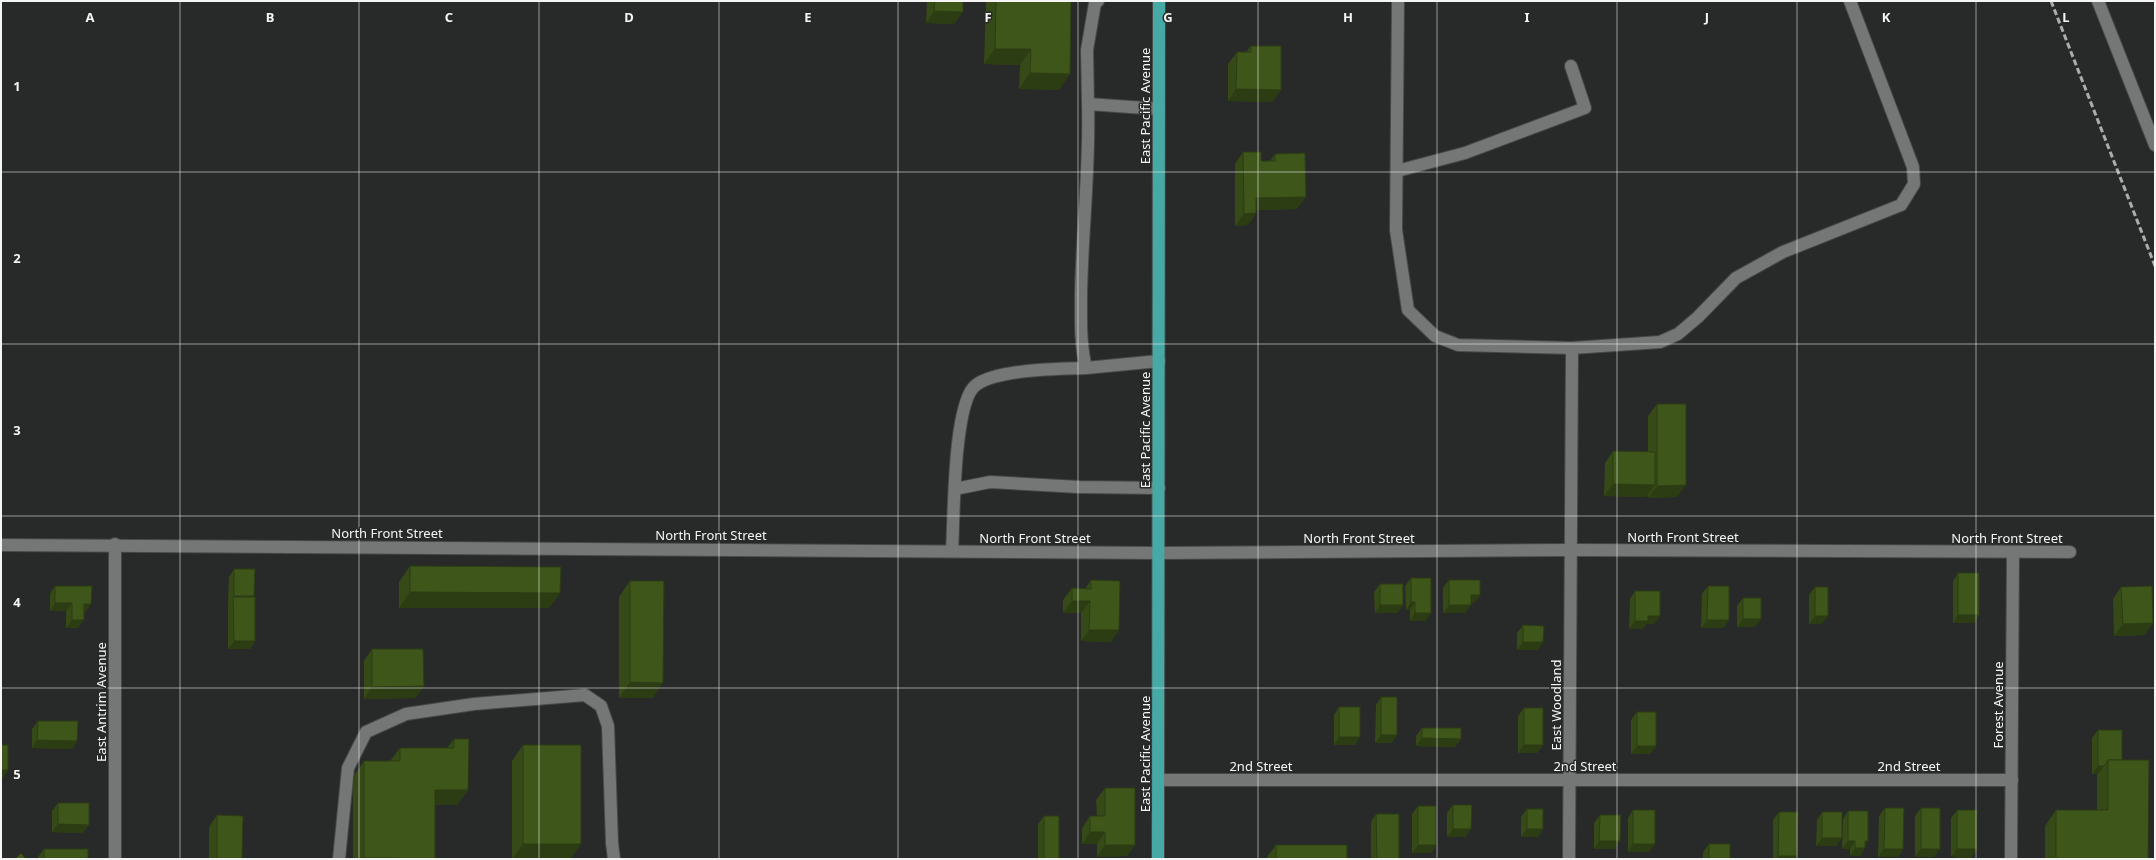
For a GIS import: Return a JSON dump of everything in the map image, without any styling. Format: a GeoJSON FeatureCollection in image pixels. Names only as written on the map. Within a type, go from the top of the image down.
{"type":"FeatureCollection","features":[{"type":"Feature","properties":{"kind":"main road","name":"East Pacific Avenue"},"geometry":{"type":"LineString","coordinates":[[1158,859],[1160,553],[1159,1]]}},
{"type":"Feature","properties":{"kind":"street"},"geometry":{"type":"LineString","coordinates":[[1086,368],[1081,349],[1082,256],[1089,131],[1087,50],[1095,3],[1098,1]]}},
{"type":"Feature","properties":{"kind":"street"},"geometry":{"type":"LineString","coordinates":[[1398,1],[1396,230],[1408,310],[1435,336],[1458,345],[1572,348],[1660,342],[1678,334],[1698,317],[1736,278],[1783,252],[1902,204],[1914,184],[1913,167],[1850,1]]}},
{"type":"Feature","properties":{"kind":"street"},"geometry":{"type":"LineString","coordinates":[[2098,1],[2155,145]]}},
{"type":"Feature","properties":{"kind":"street"},"geometry":{"type":"LineString","coordinates":[[1397,171],[1465,153],[1585,108],[1571,66]]}},
{"type":"Feature","properties":{"kind":"street"},"geometry":{"type":"LineString","coordinates":[[1088,104],[1159,109]]}},
{"type":"Feature","properties":{"kind":"street","name":"East Woodland"},"geometry":{"type":"LineString","coordinates":[[1569,859],[1572,348]]}},
{"type":"Feature","properties":{"kind":"street"},"geometry":{"type":"LineString","coordinates":[[952,551],[956,464],[964,403],[975,385],[1006,373],[1086,368],[1159,361]]}},
{"type":"Feature","properties":{"kind":"street"},"geometry":{"type":"LineString","coordinates":[[955,489],[990,482],[1079,487],[1160,488]]}},
{"type":"Feature","properties":{"kind":"street","name":"North Front Street"},"geometry":{"type":"LineString","coordinates":[[1,545],[115,544],[1160,553],[1571,550],[2070,552]]}},
{"type":"Feature","properties":{"kind":"street","name":"East Antrim Avenue"},"geometry":{"type":"LineString","coordinates":[[115,544],[115,859]]}},
{"type":"Feature","properties":{"kind":"street","name":"Forest Avenue"},"geometry":{"type":"LineString","coordinates":[[2011,859],[2013,552]]}},
{"type":"Feature","properties":{"kind":"street"},"geometry":{"type":"LineString","coordinates":[[339,859],[348,768],[366,732],[406,714],[474,704],[585,696],[601,706],[608,726],[612,843],[614,859]]}},
{"type":"Feature","properties":{"kind":"street","name":"2nd Street"},"geometry":{"type":"LineString","coordinates":[[1159,780],[2012,780]]}},
{"type":"Feature","properties":{"kind":"building"},"geometry":{"type":"Polygon","coordinates":[[[935,1],[963,1],[963,12],[934,11],[935,1]]]}},
{"type":"Feature","properties":{"kind":"building"},"geometry":{"type":"Polygon","coordinates":[[[996,1],[1071,1],[1070,74],[1030,73],[1031,49],[995,49],[996,1]]]}},
{"type":"Feature","properties":{"kind":"building"},"geometry":{"type":"Polygon","coordinates":[[[1251,46],[1281,46],[1281,90],[1236,89],[1237,52],[1251,52],[1251,46]]]}},
{"type":"Feature","properties":{"kind":"building"},"geometry":{"type":"Polygon","coordinates":[[[1243,152],[1261,152],[1261,161],[1275,161],[1275,154],[1305,153],[1306,197],[1256,198],[1256,213],[1244,214],[1243,152]]]}},
{"type":"Feature","properties":{"kind":"building"},"geometry":{"type":"Polygon","coordinates":[[[1657,404],[1686,404],[1686,485],[1657,486],[1657,404]]]}},
{"type":"Feature","properties":{"kind":"building"},"geometry":{"type":"Polygon","coordinates":[[[1613,451],[1655,452],[1655,485],[1613,484],[1613,451]]]}},
{"type":"Feature","properties":{"kind":"building"},"geometry":{"type":"Polygon","coordinates":[[[410,566],[561,567],[560,593],[410,592],[410,566]]]}},
{"type":"Feature","properties":{"kind":"building"},"geometry":{"type":"Polygon","coordinates":[[[234,569],[255,569],[254,596],[234,596],[234,569]]]}},
{"type":"Feature","properties":{"kind":"building"},"geometry":{"type":"Polygon","coordinates":[[[1958,573],[1979,573],[1979,615],[1958,615],[1958,573]]]}},
{"type":"Feature","properties":{"kind":"building"},"geometry":{"type":"Polygon","coordinates":[[[1411,578],[1431,578],[1431,613],[1415,613],[1415,602],[1411,602],[1411,578]]]}},
{"type":"Feature","properties":{"kind":"building"},"geometry":{"type":"Polygon","coordinates":[[[1091,580],[1120,581],[1119,630],[1089,630],[1090,601],[1072,601],[1072,588],[1091,589],[1091,580]]]}},
{"type":"Feature","properties":{"kind":"building"},"geometry":{"type":"Polygon","coordinates":[[[1449,580],[1480,580],[1480,595],[1471,595],[1471,605],[1449,605],[1449,580]]]}},
{"type":"Feature","properties":{"kind":"building"},"geometry":{"type":"Polygon","coordinates":[[[630,581],[664,581],[663,683],[630,682],[630,581]]]}},
{"type":"Feature","properties":{"kind":"building"},"geometry":{"type":"Polygon","coordinates":[[[1380,584],[1403,584],[1403,605],[1380,605],[1380,584]]]}},
{"type":"Feature","properties":{"kind":"building"},"geometry":{"type":"Polygon","coordinates":[[[55,586],[92,586],[91,604],[84,604],[84,620],[72,620],[72,603],[55,603],[55,586]]]}},
{"type":"Feature","properties":{"kind":"building"},"geometry":{"type":"Polygon","coordinates":[[[1708,586],[1729,586],[1729,620],[1707,620],[1708,586]]]}},
{"type":"Feature","properties":{"kind":"building"},"geometry":{"type":"Polygon","coordinates":[[[2152,586],[2153,623],[2123,624],[2121,587],[2152,586]]]}},
{"type":"Feature","properties":{"kind":"building"},"geometry":{"type":"Polygon","coordinates":[[[1815,587],[1828,587],[1828,616],[1815,616],[1815,587]]]}},
{"type":"Feature","properties":{"kind":"building"},"geometry":{"type":"Polygon","coordinates":[[[1635,591],[1660,591],[1660,616],[1648,616],[1648,621],[1635,621],[1635,591]]]}},
{"type":"Feature","properties":{"kind":"building"},"geometry":{"type":"Polygon","coordinates":[[[233,597],[255,597],[255,641],[234,641],[233,597]]]}},
{"type":"Feature","properties":{"kind":"building"},"geometry":{"type":"Polygon","coordinates":[[[1743,598],[1761,598],[1761,619],[1743,619],[1743,598]]]}},
{"type":"Feature","properties":{"kind":"building"},"geometry":{"type":"Polygon","coordinates":[[[1523,625],[1544,626],[1543,642],[1523,642],[1523,625]]]}},
{"type":"Feature","properties":{"kind":"building"},"geometry":{"type":"Polygon","coordinates":[[[372,649],[423,649],[424,686],[372,687],[372,649]]]}},
{"type":"Feature","properties":{"kind":"building"},"geometry":{"type":"Polygon","coordinates":[[[1381,697],[1397,697],[1397,735],[1381,735],[1381,697]]]}},
{"type":"Feature","properties":{"kind":"building"},"geometry":{"type":"Polygon","coordinates":[[[1339,707],[1360,707],[1360,737],[1339,737],[1339,707]]]}},
{"type":"Feature","properties":{"kind":"building"},"geometry":{"type":"Polygon","coordinates":[[[1524,708],[1543,708],[1543,745],[1524,745],[1524,708]]]}},
{"type":"Feature","properties":{"kind":"building"},"geometry":{"type":"Polygon","coordinates":[[[1637,712],[1656,712],[1656,746],[1637,746],[1637,712]]]}},
{"type":"Feature","properties":{"kind":"building"},"geometry":{"type":"Polygon","coordinates":[[[38,721],[78,721],[77,741],[37,740],[38,721]]]}},
{"type":"Feature","properties":{"kind":"building"},"geometry":{"type":"Polygon","coordinates":[[[1422,728],[1461,728],[1461,739],[1422,738],[1422,728]]]}},
{"type":"Feature","properties":{"kind":"building"},"geometry":{"type":"Polygon","coordinates":[[[2098,730],[2122,730],[2122,760],[2108,760],[2104,766],[2098,766],[2098,730]]]}},
{"type":"Feature","properties":{"kind":"building"},"geometry":{"type":"Polygon","coordinates":[[[454,739],[469,739],[468,790],[435,790],[435,859],[364,858],[364,761],[400,761],[400,748],[454,748],[454,739]]]}},
{"type":"Feature","properties":{"kind":"building"},"geometry":{"type":"Polygon","coordinates":[[[1,745],[8,745],[8,770],[1,770],[1,745]]]}},
{"type":"Feature","properties":{"kind":"building"},"geometry":{"type":"Polygon","coordinates":[[[523,745],[581,745],[581,844],[523,844],[523,745]]]}},
{"type":"Feature","properties":{"kind":"building"},"geometry":{"type":"Polygon","coordinates":[[[2108,760],[2149,760],[2148,859],[2056,859],[2056,810],[2108,810],[2108,760]]]}},
{"type":"Feature","properties":{"kind":"building"},"geometry":{"type":"Polygon","coordinates":[[[1105,788],[1135,788],[1135,845],[1105,845],[1105,832],[1090,832],[1090,816],[1105,816],[1105,788]]]}},
{"type":"Feature","properties":{"kind":"building"},"geometry":{"type":"Polygon","coordinates":[[[58,803],[89,803],[89,825],[58,824],[58,803]]]}},
{"type":"Feature","properties":{"kind":"building"},"geometry":{"type":"Polygon","coordinates":[[[1453,805],[1472,805],[1471,829],[1453,829],[1453,805]]]}},
{"type":"Feature","properties":{"kind":"building"},"geometry":{"type":"Polygon","coordinates":[[[1418,806],[1436,806],[1436,845],[1418,845],[1418,806]]]}},
{"type":"Feature","properties":{"kind":"building"},"geometry":{"type":"Polygon","coordinates":[[[1885,808],[1904,808],[1903,849],[1884,849],[1885,808]]]}},
{"type":"Feature","properties":{"kind":"building"},"geometry":{"type":"Polygon","coordinates":[[[1921,808],[1940,808],[1940,849],[1921,849],[1921,808]]]}},
{"type":"Feature","properties":{"kind":"building"},"geometry":{"type":"Polygon","coordinates":[[[1527,809],[1543,809],[1543,829],[1527,829],[1527,809]]]}},
{"type":"Feature","properties":{"kind":"building"},"geometry":{"type":"Polygon","coordinates":[[[1633,810],[1655,810],[1655,844],[1633,844],[1633,810]]]}},
{"type":"Feature","properties":{"kind":"building"},"geometry":{"type":"Polygon","coordinates":[[[1957,810],[1977,810],[1977,849],[1957,849],[1957,810]]]}},
{"type":"Feature","properties":{"kind":"building"},"geometry":{"type":"Polygon","coordinates":[[[1848,811],[1868,811],[1868,841],[1865,841],[1865,848],[1855,848],[1855,841],[1848,841],[1848,811]]]}},
{"type":"Feature","properties":{"kind":"building"},"geometry":{"type":"Polygon","coordinates":[[[1779,812],[1798,812],[1797,856],[1778,856],[1779,812]]]}},
{"type":"Feature","properties":{"kind":"building"},"geometry":{"type":"Polygon","coordinates":[[[1822,812],[1842,812],[1842,838],[1822,838],[1822,812]]]}},
{"type":"Feature","properties":{"kind":"building"},"geometry":{"type":"Polygon","coordinates":[[[1376,814],[1399,814],[1399,859],[1377,859],[1376,814]]]}},
{"type":"Feature","properties":{"kind":"building"},"geometry":{"type":"Polygon","coordinates":[[[217,815],[243,816],[242,859],[217,859],[217,815]]]}},
{"type":"Feature","properties":{"kind":"building"},"geometry":{"type":"Polygon","coordinates":[[[1600,815],[1621,815],[1620,841],[1599,841],[1600,815]]]}},
{"type":"Feature","properties":{"kind":"building"},"geometry":{"type":"Polygon","coordinates":[[[1044,816],[1059,816],[1059,859],[1044,859],[1044,816]]]}},
{"type":"Feature","properties":{"kind":"building"},"geometry":{"type":"Polygon","coordinates":[[[1709,844],[1730,844],[1730,859],[1709,859],[1709,844]]]}},
{"type":"Feature","properties":{"kind":"building"},"geometry":{"type":"Polygon","coordinates":[[[1276,845],[1347,845],[1347,859],[1276,859],[1276,845]]]}},
{"type":"Feature","properties":{"kind":"building"},"geometry":{"type":"Polygon","coordinates":[[[44,849],[88,849],[88,859],[44,859],[44,849]]]}},
{"type":"Feature","properties":{"kind":"building"},"geometry":{"type":"Polygon","coordinates":[[[21,853],[26,859],[15,859],[21,853]]]}},
{"type":"Feature","properties":{"kind":"railway"},"geometry":{"type":"LineString","coordinates":[[2051,1],[2155,266]]}}]}
